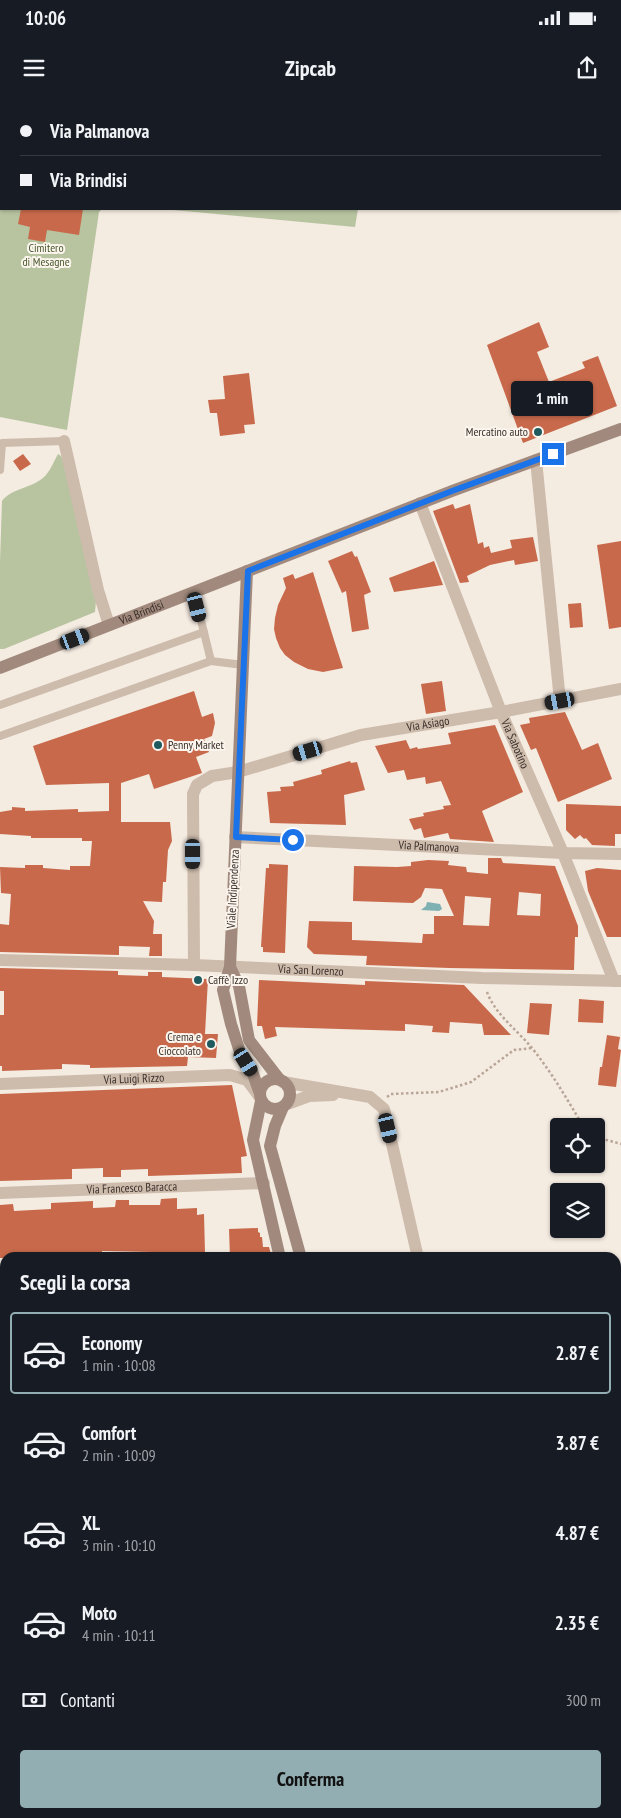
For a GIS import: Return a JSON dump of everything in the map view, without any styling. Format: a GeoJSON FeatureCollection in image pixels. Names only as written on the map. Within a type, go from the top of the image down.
{"type":"FeatureCollection","features":[{"type":"Feature","properties":{"kind":"main road","name":"Via Brindisi"},"geometry":{"type":"LineString","coordinates":[[0,668],[420,503],[621,429]]}},
{"type":"Feature","properties":{"kind":"main road","name":"Viale Indipendenza"},"geometry":{"type":"LineString","coordinates":[[248,571],[230,967],[224,990],[231,1024],[240,1052],[252,1071],[260,1096]]}},
{"type":"Feature","properties":{"kind":"main road","name":"Viale Indipendenza"},"geometry":{"type":"LineString","coordinates":[[230,967],[239,986],[249,1040],[281,1080]]}},
{"type":"Feature","properties":{"kind":"main road"},"geometry":{"type":"LineString","coordinates":[[279,1252],[254,1140],[260,1096],[264,1083],[269,1080],[281,1080],[290,1094],[275,1126],[270,1146],[299,1252]]}},
{"type":"Feature","properties":{"kind":"main road"},"geometry":{"type":"LineString","coordinates":[[260,1096],[264,1105],[273,1110],[285,1106]]}},
{"type":"Feature","properties":{"kind":"street"},"geometry":{"type":"LineString","coordinates":[[64,441],[98,590],[109,625]]}},
{"type":"Feature","properties":{"kind":"street"},"geometry":{"type":"LineString","coordinates":[[536,460],[560,701]]}},
{"type":"Feature","properties":{"kind":"street","name":"Via Sabotino"},"geometry":{"type":"LineString","coordinates":[[420,503],[501,712],[617,981]]}},
{"type":"Feature","properties":{"kind":"street","name":"Via Asiago"},"geometry":{"type":"LineString","coordinates":[[194,965],[193,794],[197,786],[212,776],[238,772],[360,735],[501,712],[621,689]]}},
{"type":"Feature","properties":{"kind":"street","name":"Via Palmanova"},"geometry":{"type":"LineString","coordinates":[[236,837],[563,854],[621,854]]}},
{"type":"Feature","properties":{"kind":"street","name":"Via San Lorenzo"},"geometry":{"type":"LineString","coordinates":[[0,960],[194,965],[482,978],[617,981]]}},
{"type":"Feature","properties":{"kind":"street","name":"Via Luigi Rizzo"},"geometry":{"type":"LineString","coordinates":[[0,1084],[230,1075],[247,1080],[260,1096]]}},
{"type":"Feature","properties":{"kind":"street"},"geometry":{"type":"LineString","coordinates":[[281,1080],[370,1097],[384,1109],[417,1252]]}},
{"type":"Feature","properties":{"kind":"street"},"geometry":{"type":"LineString","coordinates":[[285,1106],[309,1096],[355,1094]]}},
{"type":"Feature","properties":{"kind":"street","name":"Via Francesco Baracca"},"geometry":{"type":"LineString","coordinates":[[0,1193],[264,1183]]}},
{"type":"Feature","properties":{"kind":"lane"},"geometry":{"type":"LineString","coordinates":[[0,470],[2,443],[64,441]]}},
{"type":"Feature","properties":{"kind":"lane"},"geometry":{"type":"LineString","coordinates":[[194,592],[212,661]]}},
{"type":"Feature","properties":{"kind":"lane"},"geometry":{"type":"LineString","coordinates":[[0,705],[204,632]]}},
{"type":"Feature","properties":{"kind":"lane"},"geometry":{"type":"LineString","coordinates":[[0,736],[212,661],[243,665]]}},
{"type":"Feature","properties":{"kind":"path"},"geometry":{"type":"LineString","coordinates":[[482,978],[491,1003],[532,1048],[559,1083],[579,1118]]}},
{"type":"Feature","properties":{"kind":"path"},"geometry":{"type":"LineString","coordinates":[[378,1104],[391,1094],[439,1092],[471,1082],[514,1050],[532,1048]]}},
{"type":"Feature","properties":{"kind":"path"},"geometry":{"type":"LineString","coordinates":[[605,1140],[621,1144]]}},
{"type":"Feature","properties":{"kind":"green space","name":"Cimitero di Mesagne"},"geometry":{"type":"Polygon","coordinates":[[[0,210],[101,210],[99,212],[67,430],[0,417],[0,210]]]}},
{"type":"Feature","properties":{"kind":"green space"},"geometry":{"type":"Polygon","coordinates":[[[174,210],[358,210],[355,227],[174,210]]]}},
{"type":"Feature","properties":{"kind":"green space"},"geometry":{"type":"Polygon","coordinates":[[[58,454],[65,465],[96,601],[95,612],[0,649],[2,501],[11,493],[36,483],[41,479],[48,473],[58,454]]]}},
{"type":"Feature","properties":{"kind":"water"},"geometry":{"type":"Polygon","coordinates":[[[427,902],[440,904],[442,909],[439,911],[421,910],[426,906],[427,902]]]}},
{"type":"Feature","properties":{"kind":"building"},"geometry":{"type":"Polygon","coordinates":[[[21,210],[83,210],[79,235],[47,230],[45,242],[28,239],[30,227],[18,224],[21,210]]]}},
{"type":"Feature","properties":{"kind":"building"},"geometry":{"type":"Polygon","coordinates":[[[539,322],[549,347],[537,352],[549,382],[585,368],[582,362],[598,356],[617,406],[523,443],[487,345],[539,322]]]}},
{"type":"Feature","properties":{"kind":"building"},"geometry":{"type":"Polygon","coordinates":[[[249,373],[255,424],[244,425],[245,433],[220,436],[217,413],[210,413],[208,400],[225,399],[223,376],[249,373]]]}},
{"type":"Feature","properties":{"kind":"building"},"geometry":{"type":"Polygon","coordinates":[[[23,454],[31,464],[20,471],[13,461],[23,454]]]}},
{"type":"Feature","properties":{"kind":"building"},"geometry":{"type":"Polygon","coordinates":[[[453,504],[455,509],[470,504],[478,544],[483,542],[484,548],[489,546],[491,553],[512,548],[510,540],[533,537],[538,561],[515,565],[514,560],[490,565],[467,576],[469,582],[460,583],[433,511],[453,504]]]}},
{"type":"Feature","properties":{"kind":"building"},"geometry":{"type":"Polygon","coordinates":[[[621,541],[621,627],[609,629],[597,545],[621,541]]]}},
{"type":"Feature","properties":{"kind":"building"},"geometry":{"type":"Polygon","coordinates":[[[352,551],[355,557],[357,556],[371,592],[364,595],[369,629],[352,632],[346,591],[342,593],[328,561],[352,551]]]}},
{"type":"Feature","properties":{"kind":"building"},"geometry":{"type":"Polygon","coordinates":[[[434,561],[443,585],[394,592],[389,578],[434,561]]]}},
{"type":"Feature","properties":{"kind":"building"},"geometry":{"type":"Polygon","coordinates":[[[313,572],[343,668],[323,672],[308,669],[285,655],[276,638],[274,629],[275,618],[278,605],[286,588],[283,578],[293,574],[295,579],[313,572]]]}},
{"type":"Feature","properties":{"kind":"building"},"geometry":{"type":"Polygon","coordinates":[[[581,603],[583,627],[570,628],[568,604],[581,603]]]}},
{"type":"Feature","properties":{"kind":"building"},"geometry":{"type":"Polygon","coordinates":[[[442,681],[446,711],[426,714],[421,684],[442,681]]]}},
{"type":"Feature","properties":{"kind":"building"},"geometry":{"type":"Polygon","coordinates":[[[194,691],[202,717],[213,713],[215,723],[212,736],[204,739],[209,752],[196,757],[202,773],[154,789],[149,774],[121,783],[121,822],[170,822],[172,841],[168,850],[166,882],[163,882],[162,902],[143,901],[154,921],[153,934],[162,934],[162,956],[149,956],[150,947],[119,946],[119,955],[0,952],[0,924],[9,925],[11,894],[1,893],[0,867],[25,868],[25,865],[43,865],[43,868],[70,870],[70,866],[90,866],[92,841],[82,841],[82,838],[31,838],[31,836],[0,834],[0,812],[12,810],[12,807],[25,808],[25,811],[78,809],[78,812],[109,811],[109,783],[46,785],[33,746],[194,691]]]}},
{"type":"Feature","properties":{"kind":"building"},"geometry":{"type":"Polygon","coordinates":[[[565,712],[582,750],[598,743],[612,779],[558,802],[536,748],[531,750],[520,725],[530,723],[529,718],[565,712]]]}},
{"type":"Feature","properties":{"kind":"building"},"geometry":{"type":"Polygon","coordinates":[[[495,725],[523,792],[482,811],[494,842],[450,839],[448,833],[424,838],[421,828],[414,830],[409,819],[424,816],[423,813],[444,809],[443,806],[451,805],[441,781],[426,784],[425,777],[407,780],[404,770],[388,773],[375,746],[406,740],[410,749],[451,744],[448,733],[495,725]]]}},
{"type":"Feature","properties":{"kind":"building"},"geometry":{"type":"Polygon","coordinates":[[[350,761],[351,763],[357,762],[365,790],[344,795],[346,825],[270,823],[267,792],[281,791],[280,787],[294,786],[293,782],[322,774],[321,770],[350,761]]]}},
{"type":"Feature","properties":{"kind":"building"},"geometry":{"type":"Polygon","coordinates":[[[566,804],[621,806],[621,834],[615,834],[615,846],[592,845],[586,838],[584,839],[580,835],[575,839],[566,830],[566,804]]]}},
{"type":"Feature","properties":{"kind":"building"},"geometry":{"type":"Polygon","coordinates":[[[488,858],[501,858],[503,863],[555,866],[578,926],[578,937],[575,937],[574,970],[366,965],[367,956],[314,954],[307,947],[309,921],[352,922],[352,940],[422,943],[423,934],[434,934],[434,916],[454,916],[442,889],[425,888],[421,897],[413,903],[353,901],[354,866],[397,867],[411,866],[411,862],[428,860],[449,861],[448,865],[466,867],[467,872],[488,874],[488,858]],[[519,892],[517,915],[540,916],[541,894],[519,892]],[[465,896],[463,925],[489,926],[491,898],[465,896]]]}},
{"type":"Feature","properties":{"kind":"building"},"geometry":{"type":"Polygon","coordinates":[[[269,864],[288,865],[285,953],[263,952],[263,947],[261,947],[266,868],[269,868],[269,864]]]}},
{"type":"Feature","properties":{"kind":"building"},"geometry":{"type":"Polygon","coordinates":[[[597,868],[621,870],[621,937],[607,937],[588,891],[585,871],[597,868]]]}},
{"type":"Feature","properties":{"kind":"building"},"geometry":{"type":"Polygon","coordinates":[[[0,968],[118,971],[118,975],[148,976],[148,972],[162,972],[162,977],[208,979],[205,1034],[218,1034],[216,1058],[188,1057],[187,1066],[90,1068],[90,1065],[62,1064],[62,1069],[2,1071],[2,1066],[0,1066],[0,1015],[4,1015],[4,991],[0,991],[0,968]]]}},
{"type":"Feature","properties":{"kind":"building"},"geometry":{"type":"Polygon","coordinates":[[[259,980],[365,985],[365,981],[464,985],[511,1035],[484,1035],[482,1024],[450,1022],[449,1033],[432,1032],[433,1026],[405,1024],[405,1031],[275,1027],[277,1036],[265,1039],[262,1026],[257,1026],[259,980]]]}},
{"type":"Feature","properties":{"kind":"building"},"geometry":{"type":"Polygon","coordinates":[[[579,999],[604,1001],[603,1023],[578,1022],[579,999]]]}},
{"type":"Feature","properties":{"kind":"building"},"geometry":{"type":"Polygon","coordinates":[[[530,1003],[552,1004],[549,1035],[527,1033],[530,1003]]]}},
{"type":"Feature","properties":{"kind":"building"},"geometry":{"type":"Polygon","coordinates":[[[607,1035],[620,1037],[618,1049],[621,1050],[616,1087],[598,1085],[607,1035]]]}},
{"type":"Feature","properties":{"kind":"building"},"geometry":{"type":"Polygon","coordinates":[[[232,1085],[247,1156],[241,1157],[242,1173],[148,1176],[148,1169],[121,1170],[121,1177],[103,1177],[103,1168],[72,1169],[72,1179],[0,1181],[0,1094],[232,1085]]]}},
{"type":"Feature","properties":{"kind":"building"},"geometry":{"type":"Polygon","coordinates":[[[177,1198],[177,1209],[197,1208],[197,1215],[204,1214],[205,1252],[0,1252],[0,1205],[13,1204],[14,1211],[51,1209],[51,1203],[93,1201],[93,1208],[115,1207],[116,1200],[129,1200],[129,1205],[160,1205],[161,1199],[177,1198]]]}},
{"type":"Feature","properties":{"kind":"building"},"geometry":{"type":"Polygon","coordinates":[[[258,1228],[260,1237],[262,1237],[263,1247],[269,1247],[270,1252],[230,1252],[229,1229],[258,1228]]]}},
{"type":"Feature","properties":{"kind":"place","name":"Mercatino auto"},"geometry":{"type":"Point","coordinates":[538,432]}},
{"type":"Feature","properties":{"kind":"place","name":"Penny Market"},"geometry":{"type":"Point","coordinates":[158,745]}},
{"type":"Feature","properties":{"kind":"place","name":"Caffè Izzo"},"geometry":{"type":"Point","coordinates":[198,980]}},
{"type":"Feature","properties":{"kind":"place","name":"Crema e Cioccolato"},"geometry":{"type":"Point","coordinates":[211,1044]}},
{"type":"Feature","properties":{"kind":"route"},"geometry":{"type":"LineString","coordinates":[[293,840],[236,837],[248,571],[452,491],[553,454]]}}]}
